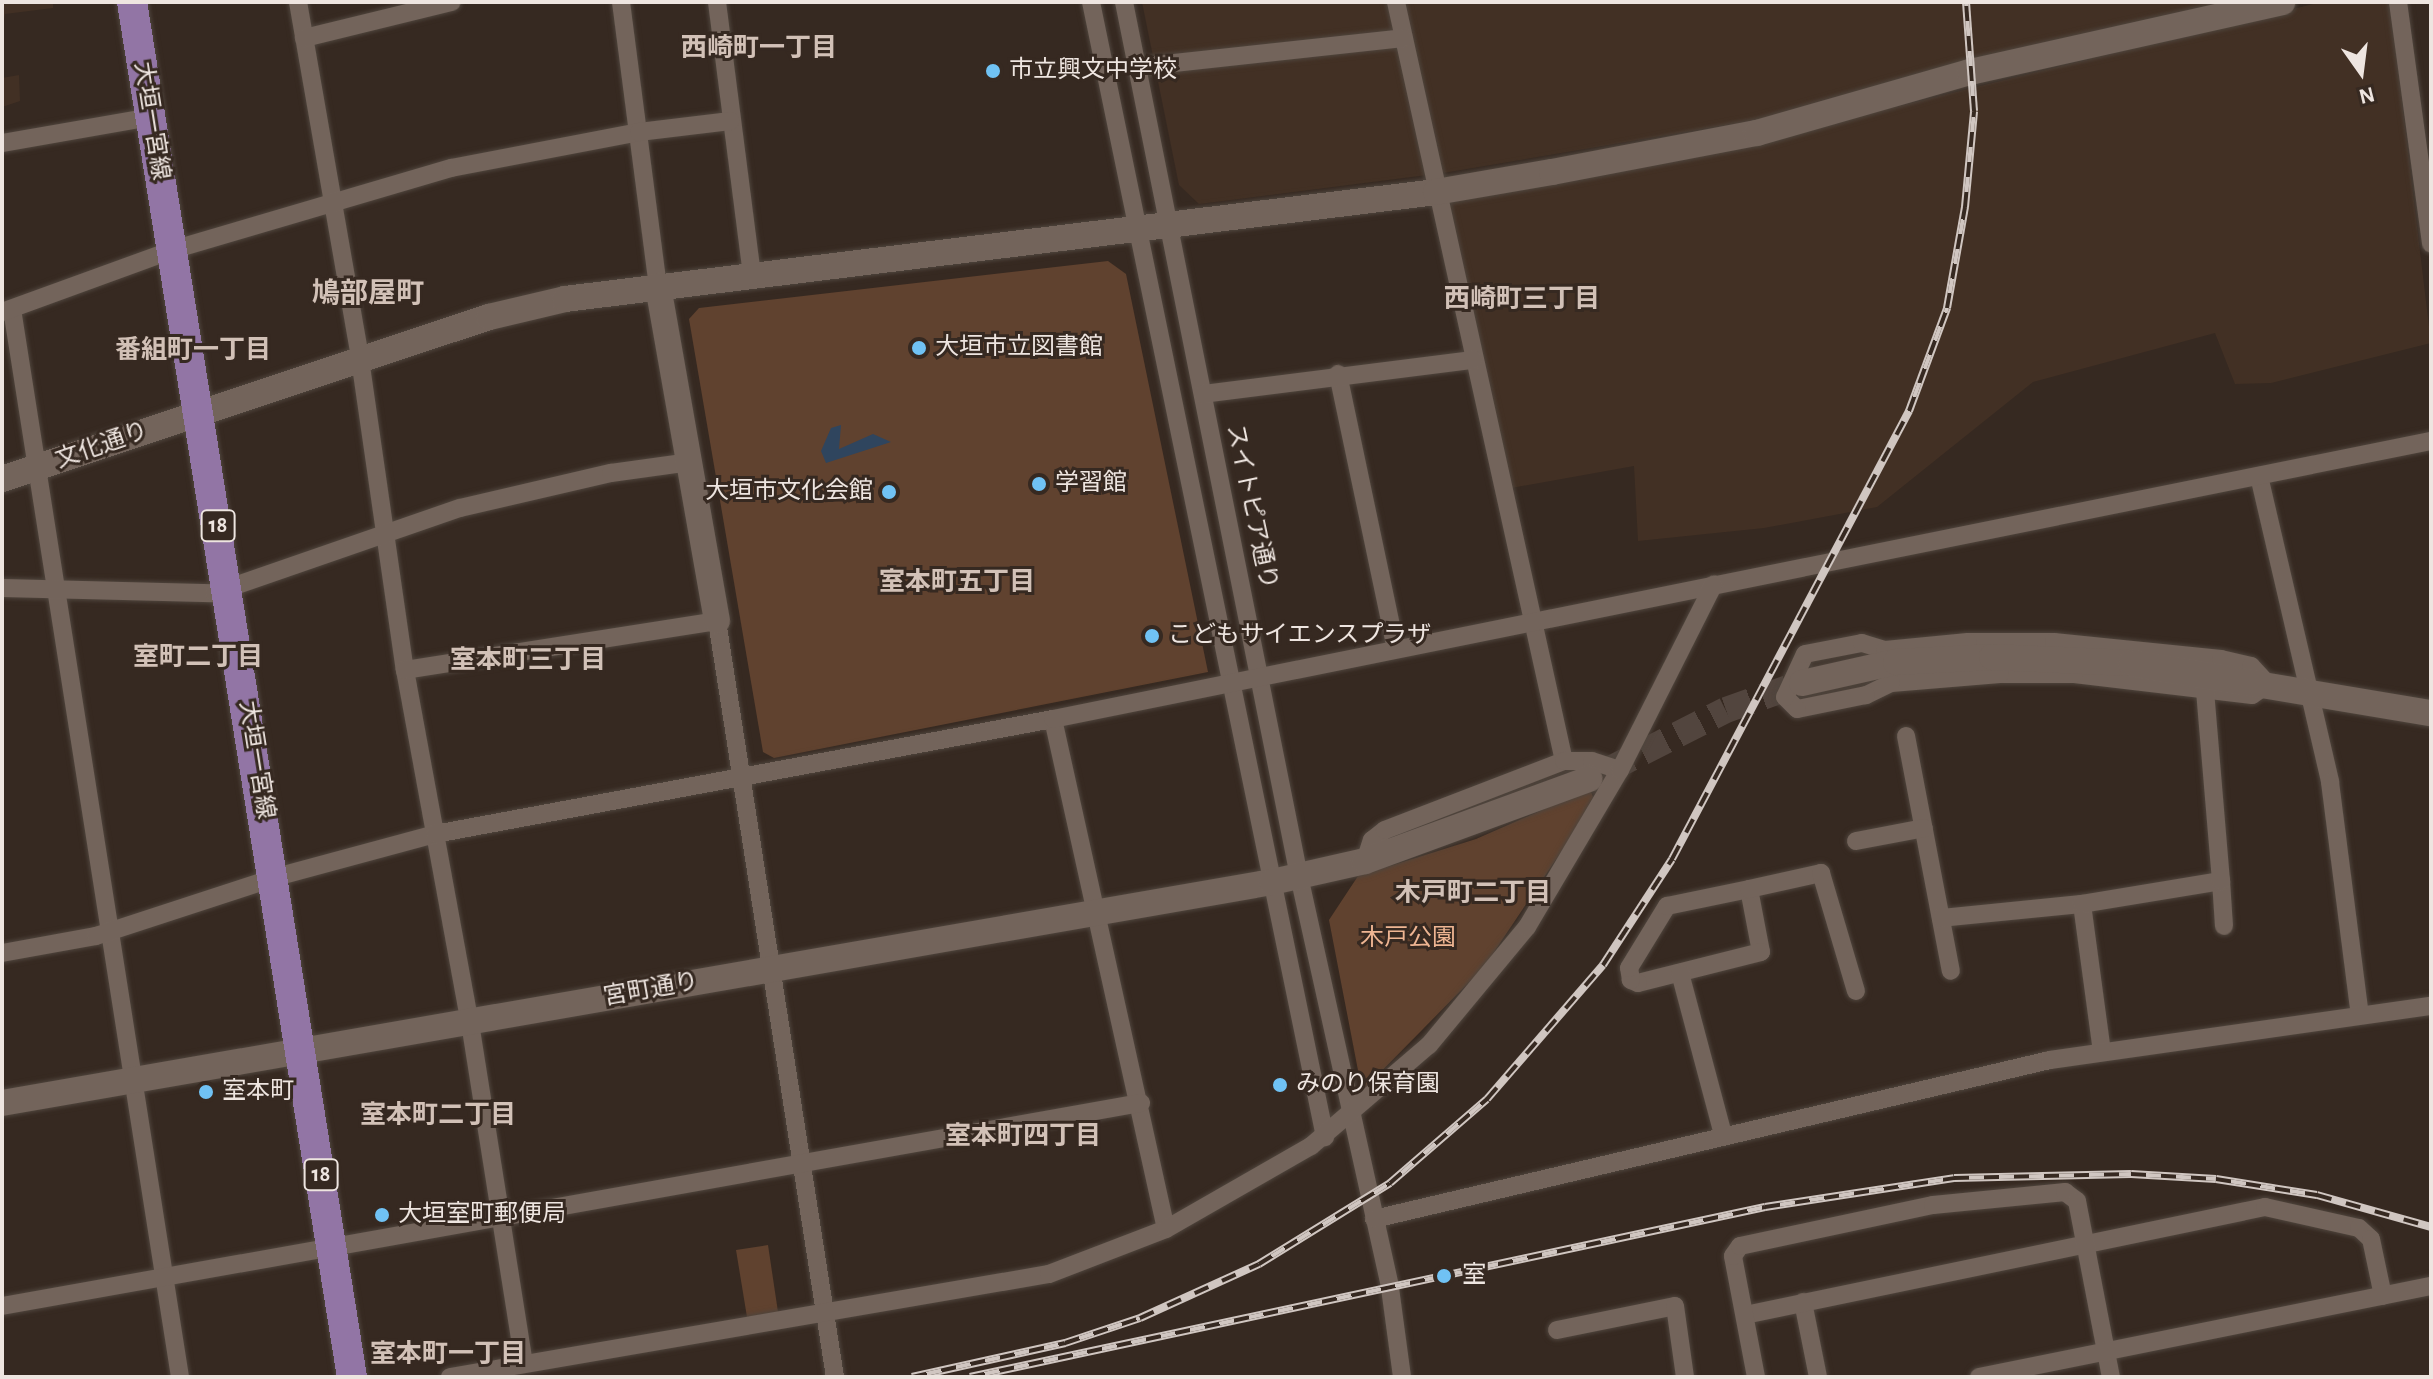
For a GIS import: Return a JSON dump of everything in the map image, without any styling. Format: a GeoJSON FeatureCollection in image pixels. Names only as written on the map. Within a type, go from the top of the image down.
{"type":"FeatureCollection","features":[{"type":"Feature","properties":{"kind":"main road","name":"大垣一宮線"},"geometry":{"type":"LineString","coordinates":[[132,2],[276,877],[352,1377]]}},
{"type":"Feature","properties":{"kind":"street"},"geometry":{"type":"LineString","coordinates":[[298,2],[360,359],[405,670],[470,1023],[524,1363]]}},
{"type":"Feature","properties":{"kind":"street"},"geometry":{"type":"LineString","coordinates":[[304,38],[452,2]]}},
{"type":"Feature","properties":{"kind":"street"},"geometry":{"type":"LineString","coordinates":[[621,2],[658,286],[717,621],[739,780],[835,1377]]}},
{"type":"Feature","properties":{"kind":"street"},"geometry":{"type":"LineString","coordinates":[[717,2],[752,275]]}},
{"type":"Feature","properties":{"kind":"street"},"geometry":{"type":"LineString","coordinates":[[1091,2],[1228,681],[1325,1137]]}},
{"type":"Feature","properties":{"kind":"street","name":"スイトピア通り"},"geometry":{"type":"LineString","coordinates":[[1124,2],[1167,226],[1262,675],[1299,876],[1374,1219],[1402,1377]]}},
{"type":"Feature","properties":{"kind":"street"},"geometry":{"type":"LineString","coordinates":[[1396,2],[1564,761]]}},
{"type":"Feature","properties":{"kind":"street","name":"文化通り"},"geometry":{"type":"LineString","coordinates":[[2,479],[489,317],[658,286],[1137,231],[1436,192],[1757,133],[1970,72],[2282,2]]}},
{"type":"Feature","properties":{"kind":"street"},"geometry":{"type":"LineString","coordinates":[[2398,2],[2423,154],[2431,244]]}},
{"type":"Feature","properties":{"kind":"street"},"geometry":{"type":"LineString","coordinates":[[1137,67],[1403,38]]}},
{"type":"Feature","properties":{"kind":"street"},"geometry":{"type":"LineString","coordinates":[[2,143],[151,117]]}},
{"type":"Feature","properties":{"kind":"street"},"geometry":{"type":"LineString","coordinates":[[180,1377],[36,468],[7,310],[172,250],[331,200],[451,168],[639,132],[730,121]]}},
{"type":"Feature","properties":{"kind":"street"},"geometry":{"type":"LineString","coordinates":[[1203,394],[1338,374],[1474,360]]}},
{"type":"Feature","properties":{"kind":"street"},"geometry":{"type":"LineString","coordinates":[[1338,374],[1396,649]]}},
{"type":"Feature","properties":{"kind":"street"},"geometry":{"type":"LineString","coordinates":[[2,953],[111,932],[276,877],[435,834],[739,780],[1053,719],[1228,681],[2431,441]]}},
{"type":"Feature","properties":{"kind":"street"},"geometry":{"type":"LineString","coordinates":[[2,588],[214,593],[460,508],[611,473],[690,462]]}},
{"type":"Feature","properties":{"kind":"street"},"geometry":{"type":"LineString","coordinates":[[2259,476],[2306,691],[2330,782],[2360,1015]]}},
{"type":"Feature","properties":{"kind":"street"},"geometry":{"type":"LineString","coordinates":[[450,1377],[1049,1274],[1166,1229],[1226,1199],[1325,1137],[1429,1045],[1527,927],[1620,770],[1714,584]]}},
{"type":"Feature","properties":{"kind":"street"},"geometry":{"type":"LineString","coordinates":[[405,670],[717,621]]}},
{"type":"Feature","properties":{"kind":"street"},"geometry":{"type":"LineString","coordinates":[[2054,642],[2221,659],[2251,666],[2268,684],[2252,695],[2074,674],[2000,674],[1891,683],[1866,695],[1797,709],[1785,697],[1805,654],[1862,643],[1885,650],[2054,642]]}},
{"type":"Feature","properties":{"kind":"street"},"geometry":{"type":"LineString","coordinates":[[1802,683],[1896,662],[1992,657],[2131,663],[2431,713]]}},
{"type":"Feature","properties":{"kind":"street"},"geometry":{"type":"LineString","coordinates":[[2205,690],[2224,926]]}},
{"type":"Feature","properties":{"kind":"street"},"geometry":{"type":"LineString","coordinates":[[1053,719],[1141,1103],[1166,1229]]}},
{"type":"Feature","properties":{"kind":"street"},"geometry":{"type":"LineString","coordinates":[[1906,736],[1951,971]]}},
{"type":"Feature","properties":{"kind":"street"},"geometry":{"type":"LineString","coordinates":[[1365,861],[1372,840],[1385,830],[1564,761],[1592,761],[1620,770]]}},
{"type":"Feature","properties":{"kind":"street","name":"宮町通り"},"geometry":{"type":"LineString","coordinates":[[2,1103],[1272,882],[1365,861],[1589,779]]}},
{"type":"Feature","properties":{"kind":"street"},"geometry":{"type":"LineString","coordinates":[[1856,841],[1924,828]]}},
{"type":"Feature","properties":{"kind":"street"},"geometry":{"type":"LineString","coordinates":[[1749,889],[1761,952],[1638,983],[1631,980],[1629,968],[1667,906],[1821,873],[1856,991]]}},
{"type":"Feature","properties":{"kind":"street"},"geometry":{"type":"LineString","coordinates":[[1941,918],[2082,904],[2221,881]]}},
{"type":"Feature","properties":{"kind":"street"},"geometry":{"type":"LineString","coordinates":[[2082,904],[2102,1052]]}},
{"type":"Feature","properties":{"kind":"street"},"geometry":{"type":"LineString","coordinates":[[1680,973],[1723,1135]]}},
{"type":"Feature","properties":{"kind":"street"},"geometry":{"type":"LineString","coordinates":[[1374,1219],[1723,1135],[2102,1052],[2431,1006]]}},
{"type":"Feature","properties":{"kind":"street"},"geometry":{"type":"LineString","coordinates":[[2,1306],[499,1213],[803,1165],[1141,1103]]}},
{"type":"Feature","properties":{"kind":"street"},"geometry":{"type":"LineString","coordinates":[[1756,1377],[1733,1256],[1740,1246],[1933,1205],[2065,1192],[2077,1201],[2111,1377]]}},
{"type":"Feature","properties":{"kind":"street"},"geometry":{"type":"LineString","coordinates":[[1745,1315],[2265,1207],[2359,1228],[2371,1239],[2383,1296]]}},
{"type":"Feature","properties":{"kind":"street"},"geometry":{"type":"LineString","coordinates":[[1979,1377],[2431,1286]]}},
{"type":"Feature","properties":{"kind":"street"},"geometry":{"type":"LineString","coordinates":[[1803,1302],[1818,1377]]}},
{"type":"Feature","properties":{"kind":"street"},"geometry":{"type":"LineString","coordinates":[[1557,1330],[1675,1306],[1685,1377]]}},
{"type":"Feature","properties":{"kind":"shaded area"},"geometry":{"type":"Polygon","coordinates":[[[2,2],[53,2],[53,8],[5,14],[2,31],[2,2]]]}},
{"type":"Feature","properties":{"kind":"shaded area"},"geometry":{"type":"Polygon","coordinates":[[[1142,2],[2246,2],[1773,117],[1443,173],[1199,204],[1179,185],[1142,2]]]}},
{"type":"Feature","properties":{"kind":"shaded area"},"geometry":{"type":"Polygon","coordinates":[[[2321,2],[2390,2],[2431,343],[2271,383],[2235,384],[2215,333],[2033,382],[1877,507],[1764,528],[1638,541],[1634,466],[1511,488],[1450,203],[1497,189],[1806,129],[2321,2]]]}},
{"type":"Feature","properties":{"kind":"shaded area"},"geometry":{"type":"Polygon","coordinates":[[[19,75],[20,101],[2,107],[2,78],[19,75]]]}},
{"type":"Feature","properties":{"kind":"green space"},"geometry":{"type":"Polygon","coordinates":[[[1108,261],[1126,274],[1208,672],[774,758],[763,752],[689,319],[699,308],[1108,261]]]}},
{"type":"Feature","properties":{"kind":"green space","name":"木戸公園"},"geometry":{"type":"Polygon","coordinates":[[[1590,789],[1593,797],[1567,843],[1484,967],[1362,1091],[1329,920],[1358,876],[1476,839],[1590,789]]]}},
{"type":"Feature","properties":{"kind":"green space"},"geometry":{"type":"Polygon","coordinates":[[[768,1245],[778,1312],[747,1317],[736,1250],[768,1245]]]}},
{"type":"Feature","properties":{"kind":"water"},"geometry":{"type":"Polygon","coordinates":[[[841,425],[839,449],[873,434],[891,442],[826,463],[821,451],[831,428],[841,425]]]}},
{"type":"Feature","properties":{"kind":"tunnel"},"geometry":{"type":"LineString","coordinates":[[1608,770],[1726,710],[1802,683]]}},
{"type":"Feature","properties":{"kind":"railway"},"geometry":{"type":"LineString","coordinates":[[912,1377],[1065,1343],[1140,1318],[1259,1264],[1390,1183],[1487,1099],[1603,965],[1672,859],[1909,411],[1947,308],[1965,207],[1974,111],[1966,2]]}},
{"type":"Feature","properties":{"kind":"railway"},"geometry":{"type":"LineString","coordinates":[[970,1377],[1765,1207],[1954,1178],[2131,1174],[2216,1179],[2317,1195],[2431,1227]]}},
{"type":"Feature","properties":{"kind":"place","name":"市立興文中学校"},"geometry":{"type":"Point","coordinates":[993,71]}},
{"type":"Feature","properties":{"kind":"place","name":"大垣市立図書館"},"geometry":{"type":"Point","coordinates":[919,348]}},
{"type":"Feature","properties":{"kind":"place","name":"学習館"},"geometry":{"type":"Point","coordinates":[1039,484]}},
{"type":"Feature","properties":{"kind":"place","name":"大垣市文化会館"},"geometry":{"type":"Point","coordinates":[889,492]}},
{"type":"Feature","properties":{"kind":"place","name":"こどもサイエンスプラザ"},"geometry":{"type":"Point","coordinates":[1152,636]}},
{"type":"Feature","properties":{"kind":"place","name":"みのり保育園"},"geometry":{"type":"Point","coordinates":[1280,1085]}},
{"type":"Feature","properties":{"kind":"place","name":"室本町"},"geometry":{"type":"Point","coordinates":[206,1092]}},
{"type":"Feature","properties":{"kind":"place","name":"大垣室町郵便局"},"geometry":{"type":"Point","coordinates":[382,1215]}},
{"type":"Feature","properties":{"kind":"place","name":"室"},"geometry":{"type":"Point","coordinates":[1444,1276]}},
{"type":"Feature","properties":{"kind":"district","name":"西崎町一丁目"},"geometry":{"type":"Point","coordinates":[759,49]}},
{"type":"Feature","properties":{"kind":"district","name":"鳩部屋町"},"geometry":{"type":"Point","coordinates":[368,294]}},
{"type":"Feature","properties":{"kind":"district","name":"西崎町三丁目"},"geometry":{"type":"Point","coordinates":[1522,300]}},
{"type":"Feature","properties":{"kind":"district","name":"番組町一丁目"},"geometry":{"type":"Point","coordinates":[193,351]}},
{"type":"Feature","properties":{"kind":"district","name":"室本町五丁目"},"geometry":{"type":"Point","coordinates":[957,583]}},
{"type":"Feature","properties":{"kind":"district","name":"室町二丁目"},"geometry":{"type":"Point","coordinates":[198,658]}},
{"type":"Feature","properties":{"kind":"district","name":"室本町三丁目"},"geometry":{"type":"Point","coordinates":[528,661]}},
{"type":"Feature","properties":{"kind":"district","name":"木戸町二丁目"},"geometry":{"type":"Point","coordinates":[1473,894]}},
{"type":"Feature","properties":{"kind":"district","name":"室本町二丁目"},"geometry":{"type":"Point","coordinates":[438,1116]}},
{"type":"Feature","properties":{"kind":"district","name":"室本町四丁目"},"geometry":{"type":"Point","coordinates":[1023,1137]}},
{"type":"Feature","properties":{"kind":"district","name":"室本町一丁目"},"geometry":{"type":"Point","coordinates":[448,1355]}}]}
